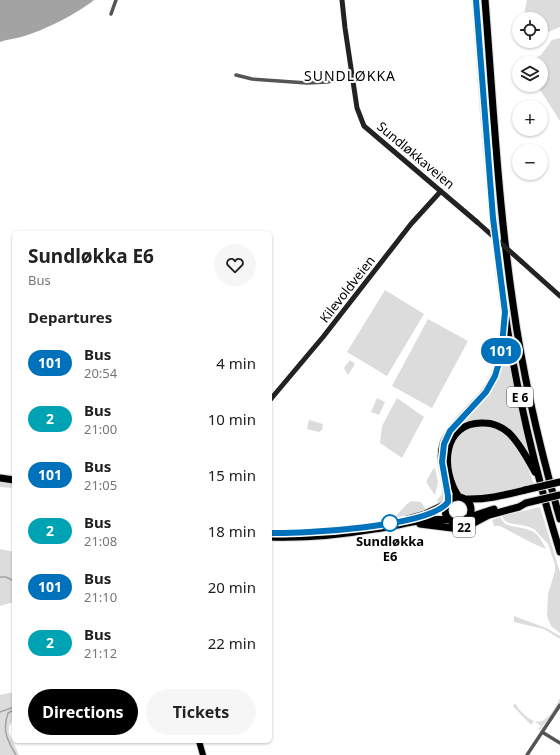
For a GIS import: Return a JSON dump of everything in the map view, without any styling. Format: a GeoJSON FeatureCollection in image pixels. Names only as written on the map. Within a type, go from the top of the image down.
{"type":"FeatureCollection","features":[{"type":"Feature","properties":{"kind":"highway","name":"E 6"},"geometry":{"type":"LineString","coordinates":[[476,0],[486,143],[493,218],[505,312],[519,393],[540,480],[560,552]]}},
{"type":"Feature","properties":{"kind":"highway","name":"E 6"},"geometry":{"type":"LineString","coordinates":[[485,0],[503,226],[516,326],[532,410],[560,519]]}},
{"type":"Feature","properties":{"kind":"highway","name":"E 6"},"geometry":{"type":"LineString","coordinates":[[447,503],[448,496],[442,462],[444,444],[450,431],[486,392],[495,376],[501,356],[505,312]]}},
{"type":"Feature","properties":{"kind":"highway","name":"E 6"},"geometry":{"type":"LineString","coordinates":[[462,498],[450,481],[447,464],[448,448],[450,442],[459,431],[472,424],[487,423],[495,425],[508,433],[521,448],[540,480]]}},
{"type":"Feature","properties":{"kind":"highway"},"geometry":{"type":"LineString","coordinates":[[0,478],[12,480]]}},
{"type":"Feature","properties":{"kind":"highway","name":"22"},"geometry":{"type":"LineString","coordinates":[[272,533],[325,532],[374,526],[425,514],[447,503],[453,498],[482,499],[560,482]]}},
{"type":"Feature","properties":{"kind":"highway","name":"22"},"geometry":{"type":"LineString","coordinates":[[272,537],[325,535],[432,519],[461,522],[467,518],[485,512],[560,495]]}},
{"type":"Feature","properties":{"kind":"highway","name":"22"},"geometry":{"type":"LineString","coordinates":[[462,498],[470,504],[470,515],[467,518]]}},
{"type":"Feature","properties":{"kind":"highway","name":"22"},"geometry":{"type":"LineString","coordinates":[[447,503],[445,507],[445,515],[450,520]]}},
{"type":"Feature","properties":{"kind":"highway","name":"22"},"geometry":{"type":"LineString","coordinates":[[399,525],[407,526],[422,524],[460,529],[489,515],[519,507],[526,503]]}},
{"type":"Feature","properties":{"kind":"main road","name":"Sundløkkaveien"},"geometry":{"type":"LineString","coordinates":[[342,0],[357,108],[364,126],[477,222],[560,296]]}},
{"type":"Feature","properties":{"kind":"main road","name":"Kilevoldveien"},"geometry":{"type":"LineString","coordinates":[[272,398],[323,337],[410,224],[441,192]]}},
{"type":"Feature","properties":{"kind":"main road"},"geometry":{"type":"LineString","coordinates":[[200,743],[203,755]]}},
{"type":"Feature","properties":{"kind":"street"},"geometry":{"type":"LineString","coordinates":[[111,14],[116,0]]}},
{"type":"Feature","properties":{"kind":"street"},"geometry":{"type":"LineString","coordinates":[[236,75],[252,79],[307,83],[327,82],[353,77]]}},
{"type":"Feature","properties":{"kind":"street"},"geometry":{"type":"LineString","coordinates":[[527,755],[560,705]]}},
{"type":"Feature","properties":{"kind":"street"},"geometry":{"type":"LineString","coordinates":[[542,732],[560,743]]}},
{"type":"Feature","properties":{"kind":"shaded area"},"geometry":{"type":"Polygon","coordinates":[[[0,0],[94,0],[79,11],[49,26],[21,37],[0,42],[0,0]]]}},
{"type":"Feature","properties":{"kind":"shaded area"},"geometry":{"type":"Polygon","coordinates":[[[527,0],[560,0],[560,27],[548,32],[548,12],[524,12],[527,0]]]}},
{"type":"Feature","properties":{"kind":"shaded area"},"geometry":{"type":"Polygon","coordinates":[[[560,38],[560,121],[541,92],[548,92],[548,56],[539,56],[546,48],[548,48],[552,40],[560,38]]]}},
{"type":"Feature","properties":{"kind":"shaded area"},"geometry":{"type":"Polygon","coordinates":[[[385,290],[424,314],[387,376],[347,352],[385,290]]]}},
{"type":"Feature","properties":{"kind":"shaded area"},"geometry":{"type":"Polygon","coordinates":[[[428,319],[468,341],[432,408],[392,386],[428,319]]]}},
{"type":"Feature","properties":{"kind":"shaded area"},"geometry":{"type":"Polygon","coordinates":[[[505,339],[529,456],[521,444],[489,421],[474,420],[463,425],[462,423],[496,383],[504,358],[505,339]]]}},
{"type":"Feature","properties":{"kind":"shaded area"},"geometry":{"type":"Polygon","coordinates":[[[350,360],[355,364],[348,375],[344,368],[350,360]]]}},
{"type":"Feature","properties":{"kind":"shaded area"},"geometry":{"type":"Polygon","coordinates":[[[377,398],[385,402],[379,415],[371,412],[377,398]]]}},
{"type":"Feature","properties":{"kind":"shaded area"},"geometry":{"type":"Polygon","coordinates":[[[397,398],[424,417],[402,458],[380,443],[382,426],[397,398]]]}},
{"type":"Feature","properties":{"kind":"shaded area"},"geometry":{"type":"Polygon","coordinates":[[[309,420],[323,424],[322,430],[319,432],[307,429],[309,420]]]}},
{"type":"Feature","properties":{"kind":"shaded area"},"geometry":{"type":"Polygon","coordinates":[[[487,425],[508,435],[518,447],[534,484],[482,496],[467,495],[460,491],[457,487],[452,472],[450,458],[453,445],[460,434],[466,429],[474,426],[487,425]]]}},
{"type":"Feature","properties":{"kind":"shaded area"},"geometry":{"type":"Polygon","coordinates":[[[435,468],[438,482],[435,495],[426,482],[435,468]]]}},
{"type":"Feature","properties":{"kind":"shaded area"},"geometry":{"type":"Polygon","coordinates":[[[441,480],[444,486],[445,500],[438,504],[437,500],[442,494],[441,480]]]}},
{"type":"Feature","properties":{"kind":"shaded area"},"geometry":{"type":"Polygon","coordinates":[[[0,481],[12,484],[12,488],[0,487],[0,481]]]}},
{"type":"Feature","properties":{"kind":"shaded area"},"geometry":{"type":"Polygon","coordinates":[[[411,501],[421,502],[426,510],[394,518],[407,504],[411,501]]]}},
{"type":"Feature","properties":{"kind":"shaded area"},"geometry":{"type":"Polygon","coordinates":[[[540,507],[560,572],[560,633],[551,626],[547,616],[548,594],[555,571],[555,565],[548,544],[534,529],[509,523],[504,520],[502,516],[540,507]]]}},
{"type":"Feature","properties":{"kind":"shaded area"},"geometry":{"type":"Polygon","coordinates":[[[500,517],[505,524],[534,532],[542,541],[546,549],[500,526],[494,526],[492,520],[500,517]]]}},
{"type":"Feature","properties":{"kind":"shaded area"},"geometry":{"type":"Polygon","coordinates":[[[0,549],[12,552],[12,603],[0,606],[0,549]]]}},
{"type":"Feature","properties":{"kind":"shaded area"},"geometry":{"type":"Polygon","coordinates":[[[514,616],[546,628],[560,636],[560,639],[544,629],[514,622],[514,616]]]}},
{"type":"Feature","properties":{"kind":"shaded area"},"geometry":{"type":"Polygon","coordinates":[[[12,692],[12,722],[9,726],[9,733],[12,743],[14,743],[19,755],[0,755],[0,695],[12,692]]]}},
{"type":"Feature","properties":{"kind":"shaded area"},"geometry":{"type":"Polygon","coordinates":[[[560,698],[560,703],[540,730],[538,729],[541,726],[534,721],[531,725],[513,706],[515,703],[520,711],[528,718],[537,722],[550,715],[560,698]]]}},
{"type":"Feature","properties":{"kind":"waterway"},"geometry":{"type":"LineString","coordinates":[[0,577],[6,577],[12,580]]}},
{"type":"Feature","properties":{"kind":"waterway"},"geometry":{"type":"LineString","coordinates":[[0,712],[12,708]]}},
{"type":"Feature","properties":{"kind":"waterway"},"geometry":{"type":"LineString","coordinates":[[12,711],[8,713],[5,725],[6,735],[16,755]]}},
{"type":"Feature","properties":{"kind":"bus line","name":"101"},"geometry":{"type":"LineString","coordinates":[[272,533],[325,532],[396,522],[425,514],[440,508],[448,502],[442,462],[444,444],[450,431],[486,392],[495,376],[500,363],[505,312],[493,218],[486,143],[476,0]]}},
{"type":"Feature","properties":{"kind":"place","name":"Sundløkka E6"},"geometry":{"type":"Point","coordinates":[390,523]}},
{"type":"Feature","properties":{"kind":"district","name":"SUNDLØKKA"},"geometry":{"type":"Point","coordinates":[350,75]}}]}
